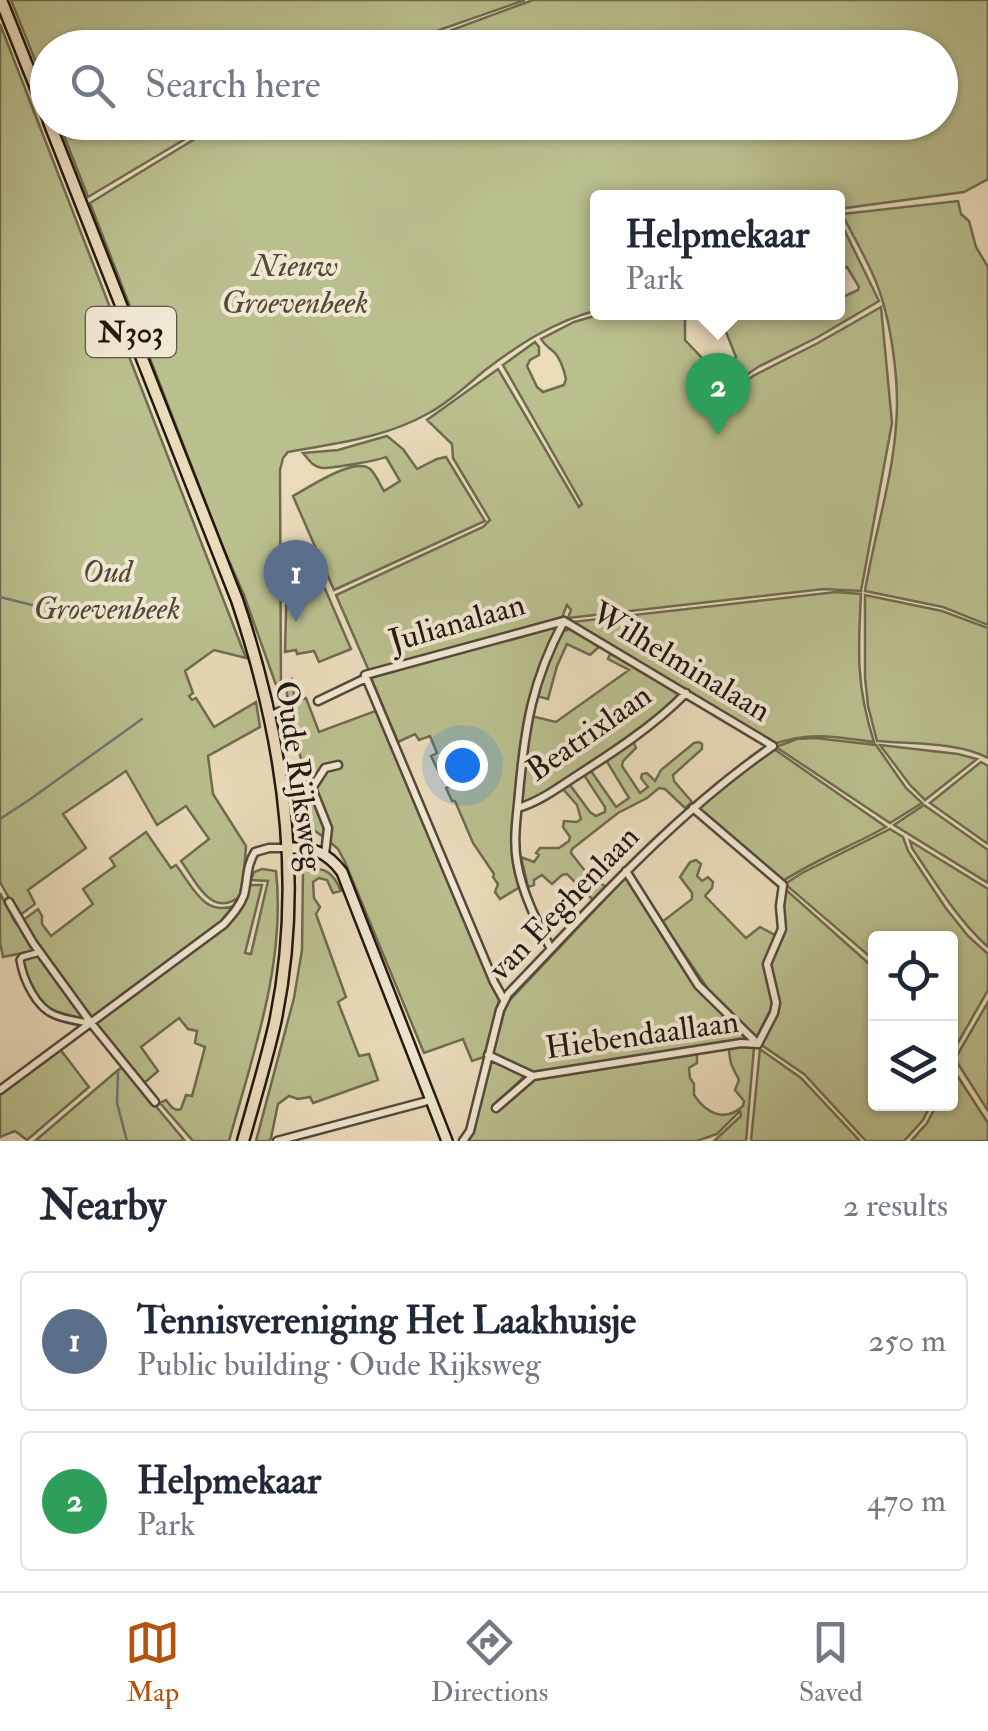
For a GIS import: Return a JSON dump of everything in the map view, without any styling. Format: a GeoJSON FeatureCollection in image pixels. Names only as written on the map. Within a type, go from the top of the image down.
{"type":"FeatureCollection","features":[{"type":"Feature","properties":{"kind":"main road","name":"N303"},"geometry":{"type":"LineString","coordinates":[[1,0],[30,74]]}},
{"type":"Feature","properties":{"kind":"main road","name":"Oude Rijksweg"},"geometry":{"type":"LineString","coordinates":[[56,140],[252,644],[271,715],[288,848],[289,908],[275,1021],[243,1141]]}},
{"type":"Feature","properties":{"kind":"main road"},"geometry":{"type":"LineString","coordinates":[[288,848],[325,854],[342,872],[446,1141]]}},
{"type":"Feature","properties":{"kind":"street"},"geometry":{"type":"LineString","coordinates":[[551,949],[529,903],[517,864],[515,836],[525,731],[534,686],[564,621]]}},
{"type":"Feature","properties":{"kind":"street","name":"Julianalaan"},"geometry":{"type":"LineString","coordinates":[[318,701],[365,676],[564,621]]}},
{"type":"Feature","properties":{"kind":"street","name":"Wilhelminalaan"},"geometry":{"type":"LineString","coordinates":[[564,621],[773,746]]}},
{"type":"Feature","properties":{"kind":"street"},"geometry":{"type":"LineString","coordinates":[[365,676],[504,1000]]}},
{"type":"Feature","properties":{"kind":"street","name":"Beatrixlaan"},"geometry":{"type":"LineString","coordinates":[[518,808],[535,803],[594,764],[686,693]]}},
{"type":"Feature","properties":{"kind":"street"},"geometry":{"type":"LineString","coordinates":[[271,715],[283,710]]}},
{"type":"Feature","properties":{"kind":"street","name":"van Eeghenlaan"},"geometry":{"type":"LineString","coordinates":[[463,1141],[470,1131],[504,1000],[626,871],[693,808],[773,746]]}},
{"type":"Feature","properties":{"kind":"street"},"geometry":{"type":"LineString","coordinates":[[325,854],[328,828],[312,788],[325,768],[338,765]]}},
{"type":"Feature","properties":{"kind":"street"},"geometry":{"type":"LineString","coordinates":[[626,871],[698,984],[758,1044],[776,1003],[767,964],[782,929],[783,885],[693,808]]}},
{"type":"Feature","properties":{"kind":"street"},"geometry":{"type":"LineString","coordinates":[[0,1090],[224,924],[244,894],[254,852],[288,848]]}},
{"type":"Feature","properties":{"kind":"street"},"geometry":{"type":"LineString","coordinates":[[9,902],[90,1024],[155,1102]]}},
{"type":"Feature","properties":{"kind":"street"},"geometry":{"type":"LineString","coordinates":[[40,952],[20,960],[22,973],[37,998],[50,1014],[90,1024]]}},
{"type":"Feature","properties":{"kind":"street","name":"Hiebendaallaan"},"geometry":{"type":"LineString","coordinates":[[496,1108],[532,1076],[741,1043],[758,1044]]}},
{"type":"Feature","properties":{"kind":"street","name":"Hiebendaallaan"},"geometry":{"type":"LineString","coordinates":[[488,1055],[532,1076]]}},
{"type":"Feature","properties":{"kind":"street"},"geometry":{"type":"LineString","coordinates":[[276,1141],[432,1100]]}},
{"type":"Feature","properties":{"kind":"street"},"geometry":{"type":"LineString","coordinates":[[306,1132],[309,1141]]}},
{"type":"Feature","properties":{"kind":"green space"},"geometry":{"type":"Polygon","coordinates":[[[11,0],[525,0],[439,30],[30,30],[30,48],[11,0]]]}},
{"type":"Feature","properties":{"kind":"green space","name":"Nieuw Groevenbeek"},"geometry":{"type":"Polygon","coordinates":[[[533,0],[988,0],[988,179],[964,192],[845,208],[845,190],[590,190],[590,313],[524,343],[429,413],[395,428],[288,452],[283,458],[281,699],[90,203],[193,140],[958,140],[958,30],[452,30],[533,0]]]}},
{"type":"Feature","properties":{"kind":"green space","name":"Oud Groevenbeek"},"geometry":{"type":"Polygon","coordinates":[[[0,24],[30,101],[30,140],[45,140],[246,658],[214,650],[185,671],[193,693],[189,696],[192,700],[196,698],[214,727],[256,702],[260,727],[208,756],[213,794],[246,846],[242,895],[231,902],[222,903],[206,896],[181,861],[209,839],[186,806],[157,825],[126,771],[63,814],[86,848],[28,890],[35,904],[19,916],[0,882],[0,24]]]}},
{"type":"Feature","properties":{"kind":"green space"},"geometry":{"type":"Polygon","coordinates":[[[66,140],[184,140],[88,197],[66,140]]]}},
{"type":"Feature","properties":{"kind":"green space"},"geometry":{"type":"Polygon","coordinates":[[[958,201],[988,267],[988,625],[943,607],[865,591],[891,468],[897,390],[893,349],[879,291],[845,214],[958,201]]]}},
{"type":"Feature","properties":{"kind":"green space"},"geometry":{"type":"Polygon","coordinates":[[[845,231],[879,301],[818,337],[758,367],[724,390],[728,394],[753,376],[881,307],[892,423],[861,591],[824,589],[568,618],[571,610],[567,605],[562,617],[369,671],[336,595],[483,527],[490,520],[453,458],[452,444],[427,420],[498,369],[579,507],[582,504],[503,365],[535,342],[539,355],[527,366],[537,387],[543,392],[564,385],[561,362],[541,339],[590,317],[685,320],[685,340],[705,361],[717,358],[728,364],[736,357],[722,320],[845,320],[845,296],[859,287],[847,267],[845,231]]]}},
{"type":"Feature","properties":{"kind":"green space"},"geometry":{"type":"Polygon","coordinates":[[[387,436],[403,449],[417,469],[446,457],[485,521],[334,590],[293,496],[354,467],[370,469],[384,491],[400,481],[386,457],[322,468],[303,453],[338,450],[387,436]]]}},
{"type":"Feature","properties":{"kind":"green space"},"geometry":{"type":"Polygon","coordinates":[[[313,561],[351,649],[319,662],[314,651],[285,652],[287,573],[313,561]]]}},
{"type":"Feature","properties":{"kind":"green space"},"geometry":{"type":"Polygon","coordinates":[[[836,592],[861,594],[860,668],[874,742],[812,736],[774,744],[572,622],[836,592]]]}},
{"type":"Feature","properties":{"kind":"green space"},"geometry":{"type":"Polygon","coordinates":[[[865,595],[942,611],[988,628],[988,758],[949,746],[877,741],[865,678],[865,595]]]}},
{"type":"Feature","properties":{"kind":"green space"},"geometry":{"type":"Polygon","coordinates":[[[553,627],[556,630],[532,690],[520,752],[513,841],[520,887],[500,899],[495,892],[498,884],[494,874],[473,843],[446,788],[457,783],[455,776],[443,781],[431,756],[437,753],[430,736],[419,740],[415,734],[398,742],[371,678],[553,627]]]}},
{"type":"Feature","properties":{"kind":"green space"},"geometry":{"type":"Polygon","coordinates":[[[569,629],[600,646],[590,655],[567,644],[548,699],[536,696],[560,633],[569,629]]]}},
{"type":"Feature","properties":{"kind":"green space"},"geometry":{"type":"Polygon","coordinates":[[[611,652],[680,693],[583,769],[521,804],[531,716],[556,722],[629,670],[608,659],[611,652]]]}},
{"type":"Feature","properties":{"kind":"green space"},"geometry":{"type":"Polygon","coordinates":[[[292,679],[295,702],[306,698],[319,732],[378,710],[499,1000],[484,1057],[472,1061],[463,1039],[424,1053],[345,862],[330,842],[331,827],[314,790],[325,772],[340,768],[338,764],[325,767],[310,787],[325,838],[307,825],[305,772],[289,718],[286,681],[292,679]]]}},
{"type":"Feature","properties":{"kind":"green space"},"geometry":{"type":"Polygon","coordinates":[[[797,739],[876,745],[906,788],[922,803],[890,823],[776,747],[797,739]]]}},
{"type":"Feature","properties":{"kind":"green space"},"geometry":{"type":"Polygon","coordinates":[[[633,741],[636,748],[622,766],[640,793],[648,787],[642,774],[647,773],[655,781],[661,770],[694,743],[702,744],[702,749],[673,775],[692,802],[685,808],[659,788],[618,813],[572,849],[589,876],[606,887],[593,900],[567,874],[552,884],[542,875],[528,887],[521,857],[534,862],[540,848],[559,848],[570,837],[563,827],[564,821],[581,819],[577,805],[563,789],[570,785],[596,816],[605,812],[605,807],[584,775],[591,771],[616,807],[629,798],[606,760],[633,741]]]}},
{"type":"Feature","properties":{"kind":"green space"},"geometry":{"type":"Polygon","coordinates":[[[880,745],[958,754],[977,759],[925,800],[880,745]]]}},
{"type":"Feature","properties":{"kind":"green space"},"geometry":{"type":"Polygon","coordinates":[[[774,749],[886,827],[783,881],[696,808],[774,749]]]}},
{"type":"Feature","properties":{"kind":"green space"},"geometry":{"type":"Polygon","coordinates":[[[981,762],[988,766],[988,844],[930,803],[981,762]]]}},
{"type":"Feature","properties":{"kind":"green space"},"geometry":{"type":"Polygon","coordinates":[[[924,805],[988,850],[988,883],[894,825],[924,805]]]}},
{"type":"Feature","properties":{"kind":"green space"},"geometry":{"type":"Polygon","coordinates":[[[890,829],[903,837],[945,907],[988,954],[988,990],[958,1043],[958,931],[868,931],[868,955],[785,884],[890,829]]]}},
{"type":"Feature","properties":{"kind":"green space"},"geometry":{"type":"Polygon","coordinates":[[[146,832],[171,868],[176,865],[200,898],[216,907],[237,905],[221,925],[91,1020],[22,921],[38,909],[51,936],[93,904],[83,889],[115,866],[110,858],[146,832]]]}},
{"type":"Feature","properties":{"kind":"green space"},"geometry":{"type":"Polygon","coordinates":[[[910,841],[988,889],[988,947],[947,900],[910,841]]]}},
{"type":"Feature","properties":{"kind":"green space"},"geometry":{"type":"Polygon","coordinates":[[[696,860],[701,864],[697,876],[713,882],[705,896],[746,938],[760,927],[777,936],[764,967],[773,1005],[756,1038],[708,989],[662,922],[692,899],[680,877],[696,860]]]}},
{"type":"Feature","properties":{"kind":"green space"},"geometry":{"type":"Polygon","coordinates":[[[306,868],[328,872],[341,891],[333,893],[327,880],[319,878],[313,882],[314,898],[320,907],[316,914],[346,997],[338,1002],[359,1056],[369,1054],[378,1080],[313,1103],[310,1097],[289,1096],[278,1104],[269,1141],[256,1141],[294,998],[302,950],[306,868]]]}},
{"type":"Feature","properties":{"kind":"green space"},"geometry":{"type":"Polygon","coordinates":[[[276,871],[278,905],[272,974],[257,1042],[229,1141],[193,1141],[160,1103],[166,1100],[179,1110],[186,1095],[192,1096],[205,1047],[195,1043],[197,1031],[188,1029],[179,1018],[141,1047],[158,1071],[143,1084],[94,1024],[224,929],[243,907],[250,885],[262,885],[245,953],[251,954],[268,881],[251,880],[254,872],[276,871]]]}},
{"type":"Feature","properties":{"kind":"green space"},"geometry":{"type":"Polygon","coordinates":[[[626,877],[692,982],[746,1039],[534,1072],[493,1053],[510,1000],[626,877]]]}},
{"type":"Feature","properties":{"kind":"green space"},"geometry":{"type":"Polygon","coordinates":[[[784,888],[868,963],[868,1111],[928,1111],[904,1141],[866,1141],[804,1074],[760,1044],[778,1003],[769,964],[782,936],[784,888]]]}},
{"type":"Feature","properties":{"kind":"green space"},"geometry":{"type":"Polygon","coordinates":[[[0,893],[15,922],[37,950],[3,957],[0,893]]]}},
{"type":"Feature","properties":{"kind":"green space"},"geometry":{"type":"Polygon","coordinates":[[[40,954],[85,1021],[54,1013],[38,997],[22,959],[40,954]]]}},
{"type":"Feature","properties":{"kind":"green space"},"geometry":{"type":"Polygon","coordinates":[[[988,1002],[988,1111],[958,1064],[958,1054],[988,1002]]]}},
{"type":"Feature","properties":{"kind":"green space"},"geometry":{"type":"Polygon","coordinates":[[[754,1047],[746,1141],[714,1141],[741,1116],[740,1111],[717,1134],[697,1141],[467,1141],[492,1060],[525,1076],[494,1105],[498,1111],[533,1080],[697,1054],[697,1063],[689,1068],[694,1095],[704,1107],[722,1115],[743,1106],[744,1101],[735,1090],[739,1080],[729,1049],[754,1047]]]}},
{"type":"Feature","properties":{"kind":"green space"},"geometry":{"type":"Polygon","coordinates":[[[60,1049],[89,1087],[27,1140],[15,1131],[0,1137],[0,1094],[60,1049]]]}},
{"type":"Feature","properties":{"kind":"green space"},"geometry":{"type":"Polygon","coordinates":[[[760,1049],[801,1078],[860,1141],[751,1141],[760,1049]]]}},
{"type":"Feature","properties":{"kind":"green space"},"geometry":{"type":"Polygon","coordinates":[[[123,1067],[185,1141],[35,1141],[118,1070],[123,1067]]]}},
{"type":"Feature","properties":{"kind":"green space"},"geometry":{"type":"Polygon","coordinates":[[[958,1077],[988,1123],[988,1141],[911,1141],[933,1111],[958,1111],[958,1077]]]}},
{"type":"Feature","properties":{"kind":"waterway"},"geometry":{"type":"LineString","coordinates":[[0,597],[32,605],[56,601]]}},
{"type":"Feature","properties":{"kind":"waterway"},"geometry":{"type":"LineString","coordinates":[[32,605],[42,620]]}},
{"type":"Feature","properties":{"kind":"waterway"},"geometry":{"type":"LineString","coordinates":[[0,819],[142,719]]}},
{"type":"Feature","properties":{"kind":"waterway"},"geometry":{"type":"LineString","coordinates":[[118,1071],[117,1103],[127,1141]]}},
{"type":"Feature","properties":{"kind":"place","name":"Helpmekaar"},"geometry":{"type":"Point","coordinates":[718,435]}},
{"type":"Feature","properties":{"kind":"place","name":"Tennisvereniging Het Laakhuisje"},"geometry":{"type":"Point","coordinates":[296,622]}}]}
